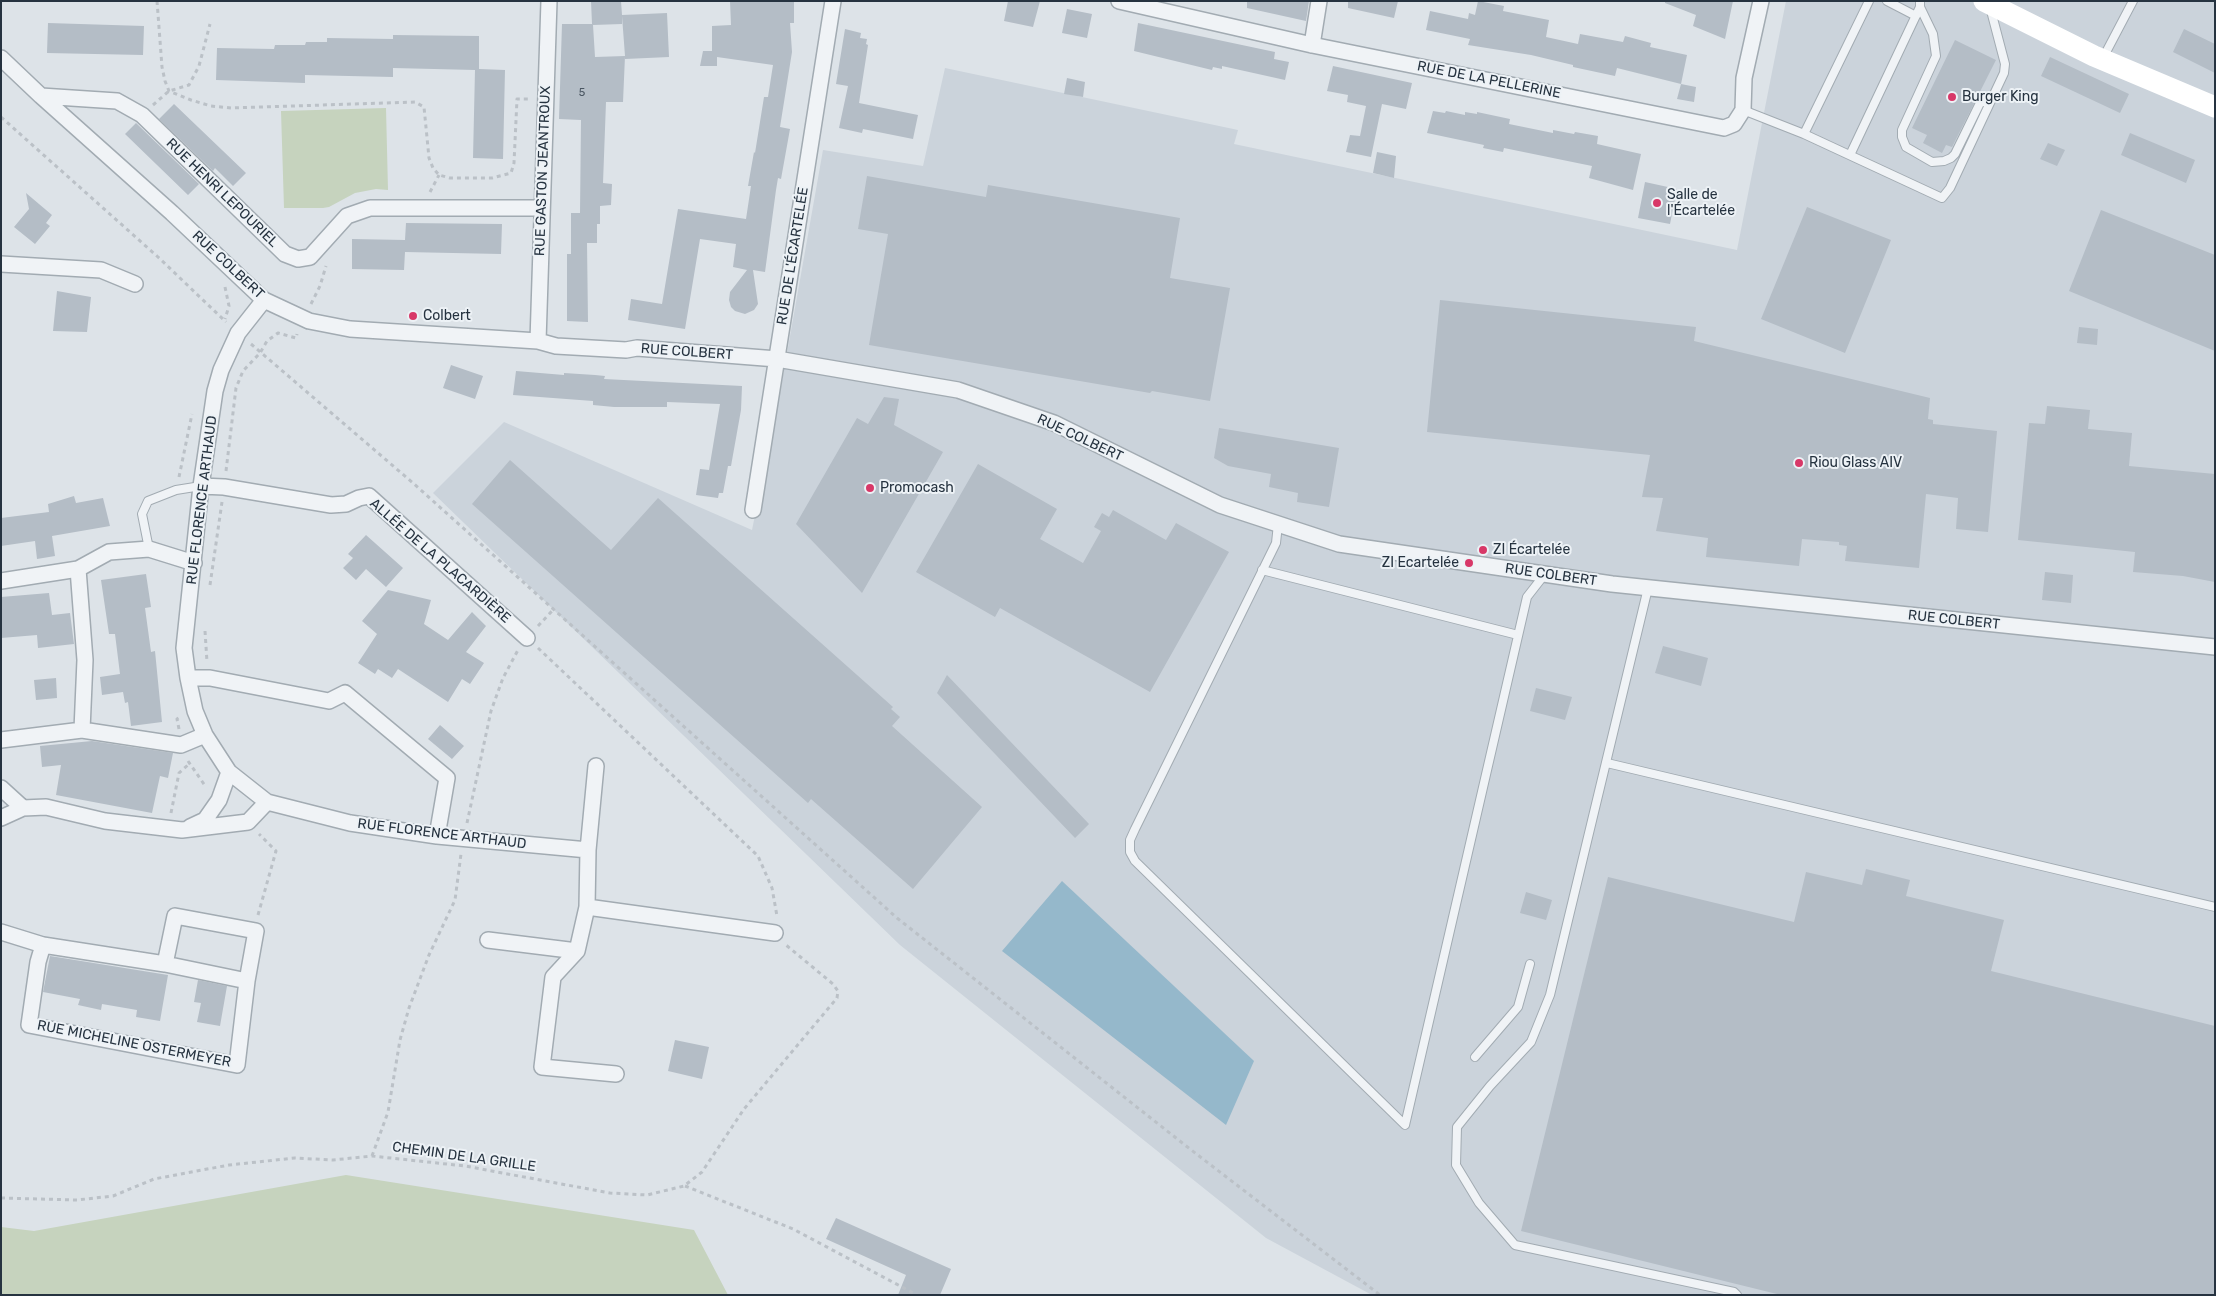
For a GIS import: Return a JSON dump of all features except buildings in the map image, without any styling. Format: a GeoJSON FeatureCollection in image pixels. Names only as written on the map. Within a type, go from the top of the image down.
{"type":"FeatureCollection","features":[{"type":"Feature","properties":{"kind":"main road"},"geometry":{"type":"LineString","coordinates":[[1987,2],[2102,60],[2215,107]]}},
{"type":"Feature","properties":{"kind":"street","name":"RUE GASTON JEANTROUX"},"geometry":{"type":"LineString","coordinates":[[538,341],[549,1]]}},
{"type":"Feature","properties":{"kind":"street","name":"RUE DE L'ÉCARTELÉE"},"geometry":{"type":"LineString","coordinates":[[753,510],[833,1]]}},
{"type":"Feature","properties":{"kind":"street","name":"RUE DE LA PELLERINE"},"geometry":{"type":"LineString","coordinates":[[1119,1],[1312,45],[1724,128],[1734,124],[1743,110]]}},
{"type":"Feature","properties":{"kind":"street"},"geometry":{"type":"LineString","coordinates":[[1312,45],[1319,1]]}},
{"type":"Feature","properties":{"kind":"street"},"geometry":{"type":"LineString","coordinates":[[1743,110],[1744,78],[1761,1]]}},
{"type":"Feature","properties":{"kind":"street","name":"RUE COLBERT"},"geometry":{"type":"LineString","coordinates":[[1,58],[172,213],[264,300],[303,319],[350,329],[538,341],[556,346],[626,350],[637,348],[777,359],[958,390],[1054,423],[1220,505],[1339,544],[1648,588],[2215,648]]}},
{"type":"Feature","properties":{"kind":"street","name":"RUE HENRI LEPOURIEL"},"geometry":{"type":"LineString","coordinates":[[41,96],[117,101],[142,115],[285,254],[298,259],[310,257],[346,216],[370,208],[542,208]]}},
{"type":"Feature","properties":{"kind":"street"},"geometry":{"type":"LineString","coordinates":[[1,264],[101,270],[134,284]]}},
{"type":"Feature","properties":{"kind":"street","name":"RUE FLORENCE ARTHAUD"},"geometry":{"type":"LineString","coordinates":[[264,300],[238,333],[221,370],[215,392],[201,486],[184,648],[195,710],[205,736],[229,772],[267,802],[350,823],[437,836],[588,850]]}},
{"type":"Feature","properties":{"kind":"street","name":"ALLÉE DE LA PLACARDIÈRE"},"geometry":{"type":"LineString","coordinates":[[201,486],[224,487],[332,505],[346,504],[358,498],[369,496],[527,638]]}},
{"type":"Feature","properties":{"kind":"street"},"geometry":{"type":"LineString","coordinates":[[1,581],[78,570],[109,552],[149,548],[194,563]]}},
{"type":"Feature","properties":{"kind":"street"},"geometry":{"type":"LineString","coordinates":[[78,570],[85,660],[82,730]]}},
{"type":"Feature","properties":{"kind":"street"},"geometry":{"type":"LineString","coordinates":[[188,678],[210,678],[329,701],[344,692],[447,778],[437,836]]}},
{"type":"Feature","properties":{"kind":"street"},"geometry":{"type":"LineString","coordinates":[[1,740],[82,730],[181,745],[205,736]]}},
{"type":"Feature","properties":{"kind":"street"},"geometry":{"type":"LineString","coordinates":[[596,766],[588,850],[586,908],[577,951],[553,977],[542,1068],[616,1074]]}},
{"type":"Feature","properties":{"kind":"street"},"geometry":{"type":"LineString","coordinates":[[175,830],[205,820],[219,800],[229,772]]}},
{"type":"Feature","properties":{"kind":"street"},"geometry":{"type":"LineString","coordinates":[[1,788],[23,808]]}},
{"type":"Feature","properties":{"kind":"street"},"geometry":{"type":"LineString","coordinates":[[1,818],[23,808],[46,807],[105,821],[175,830],[248,822],[267,802]]}},
{"type":"Feature","properties":{"kind":"street"},"geometry":{"type":"LineString","coordinates":[[586,908],[779,933]]}},
{"type":"Feature","properties":{"kind":"street"},"geometry":{"type":"LineString","coordinates":[[1,932],[43,945],[165,964],[247,981],[256,931],[175,916],[165,964]]}},
{"type":"Feature","properties":{"kind":"street"},"geometry":{"type":"LineString","coordinates":[[488,940],[577,951]]}},
{"type":"Feature","properties":{"kind":"street","name":"RUE MICHELINE OSTERMEYER"},"geometry":{"type":"LineString","coordinates":[[43,945],[38,962],[29,1024],[236,1065],[247,981]]}},
{"type":"Feature","properties":{"kind":"lane"},"geometry":{"type":"LineString","coordinates":[[1804,134],[1869,1]]}},
{"type":"Feature","properties":{"kind":"lane"},"geometry":{"type":"LineString","coordinates":[[1887,1],[1916,16]]}},
{"type":"Feature","properties":{"kind":"lane"},"geometry":{"type":"LineString","coordinates":[[2102,60],[2133,1]]}},
{"type":"Feature","properties":{"kind":"lane"},"geometry":{"type":"LineString","coordinates":[[1743,110],[1804,134],[1942,198],[1950,188],[2004,73],[2005,64],[1987,2]]}},
{"type":"Feature","properties":{"kind":"lane"},"geometry":{"type":"LineString","coordinates":[[1850,155],[1920,4]]}},
{"type":"Feature","properties":{"kind":"lane"},"geometry":{"type":"LineString","coordinates":[[1920,4],[1933,34],[1936,56],[1902,130],[1902,137],[1906,147],[1932,162],[1951,158],[1955,154],[1980,103],[1993,99]]}},
{"type":"Feature","properties":{"kind":"lane"},"geometry":{"type":"LineString","coordinates":[[149,548],[142,514],[148,501],[176,490],[201,486]]}},
{"type":"Feature","properties":{"kind":"lane"},"geometry":{"type":"LineString","coordinates":[[1278,524],[1276,543],[1134,829],[1130,840],[1130,852],[1135,860],[1405,1125],[1527,597],[1545,574]]}},
{"type":"Feature","properties":{"kind":"lane"},"geometry":{"type":"LineString","coordinates":[[1262,570],[1518,635]]}},
{"type":"Feature","properties":{"kind":"lane"},"geometry":{"type":"LineString","coordinates":[[1648,588],[1550,995],[1531,1042],[1490,1086],[1457,1127],[1456,1165],[1479,1203],[1515,1245],[1734,1292],[1738,1295]]}},
{"type":"Feature","properties":{"kind":"lane"},"geometry":{"type":"LineString","coordinates":[[1607,763],[2215,908]]}},
{"type":"Feature","properties":{"kind":"lane"},"geometry":{"type":"LineString","coordinates":[[1475,1057],[1518,1007],[1530,964]]}},
{"type":"Feature","properties":{"kind":"path"},"geometry":{"type":"LineString","coordinates":[[157,1],[162,67],[169,91],[211,106],[232,108],[415,102],[424,107],[429,158],[433,168],[439,175],[450,178],[492,178],[511,173],[514,163],[517,99],[545,100]]}},
{"type":"Feature","properties":{"kind":"path"},"geometry":{"type":"LineString","coordinates":[[142,115],[169,91],[189,85],[199,66],[210,24]]}},
{"type":"Feature","properties":{"kind":"path"},"geometry":{"type":"LineString","coordinates":[[1,117],[158,257],[260,353],[413,483],[552,611],[897,918],[1205,1161],[1380,1295]]}},
{"type":"Feature","properties":{"kind":"path"},"geometry":{"type":"LineString","coordinates":[[209,589],[236,388],[243,371],[260,353],[267,341],[278,333],[296,338],[303,319],[320,286],[328,259]]}},
{"type":"Feature","properties":{"kind":"path"},"geometry":{"type":"LineString","coordinates":[[372,1156],[388,1112],[400,1040],[409,1008],[429,955],[454,900],[464,839],[491,710],[503,678],[516,653],[552,611]]}},
{"type":"Feature","properties":{"kind":"path"},"geometry":{"type":"LineString","coordinates":[[205,623],[205,649],[210,678]]}},
{"type":"Feature","properties":{"kind":"path"},"geometry":{"type":"LineString","coordinates":[[527,638],[758,856],[772,888],[779,933]]}},
{"type":"Feature","properties":{"kind":"path"},"geometry":{"type":"LineString","coordinates":[[175,830],[179,773],[189,764]]}},
{"type":"Feature","properties":{"kind":"path","name":"CHEMIN DE LA GRILLE"},"geometry":{"type":"LineString","coordinates":[[1,1198],[77,1200],[113,1196],[154,1179],[228,1165],[295,1158],[333,1160],[372,1156],[465,1166],[610,1192],[647,1194],[684,1186],[702,1172],[744,1109],[837,998],[838,991],[833,984],[779,933]]}},
{"type":"Feature","properties":{"kind":"path"},"geometry":{"type":"LineString","coordinates":[[684,1186],[793,1229],[917,1295]]}},
{"type":"Feature","properties":{"kind":"shaded area"},"geometry":{"type":"Polygon","coordinates":[[[1786,1],[2215,1],[2215,1295],[1372,1295],[1266,1238],[900,945],[433,493],[504,422],[752,530],[781,387],[823,150],[923,166],[945,68],[1238,130],[1234,144],[1737,250],[1786,1]]]}},
{"type":"Feature","properties":{"kind":"green space"},"geometry":{"type":"Polygon","coordinates":[[[386,108],[388,190],[376,189],[355,193],[329,207],[284,208],[281,111],[386,108]]]}},
{"type":"Feature","properties":{"kind":"green space"},"geometry":{"type":"Polygon","coordinates":[[[346,1175],[694,1230],[728,1295],[1,1295],[1,1227],[34,1231],[346,1175]]]}},
{"type":"Feature","properties":{"kind":"water"},"geometry":{"type":"Polygon","coordinates":[[[1062,881],[1254,1061],[1226,1125],[1002,951],[1062,881]]]}},
{"type":"Feature","properties":{"kind":"place","name":"Burger King"},"geometry":{"type":"Point","coordinates":[1952,97]}},
{"type":"Feature","properties":{"kind":"place","name":"Salle de l'Écartelée"},"geometry":{"type":"Point","coordinates":[1657,203]}},
{"type":"Feature","properties":{"kind":"place","name":"Colbert"},"geometry":{"type":"Point","coordinates":[413,316]}},
{"type":"Feature","properties":{"kind":"place","name":"Riou Glass AIV"},"geometry":{"type":"Point","coordinates":[1799,463]}},
{"type":"Feature","properties":{"kind":"place","name":"Promocash"},"geometry":{"type":"Point","coordinates":[870,488]}},
{"type":"Feature","properties":{"kind":"place","name":"ZI Écartelée"},"geometry":{"type":"Point","coordinates":[1483,550]}},
{"type":"Feature","properties":{"kind":"place","name":"ZI Ecartelée"},"geometry":{"type":"Point","coordinates":[1469,563]}}]}
